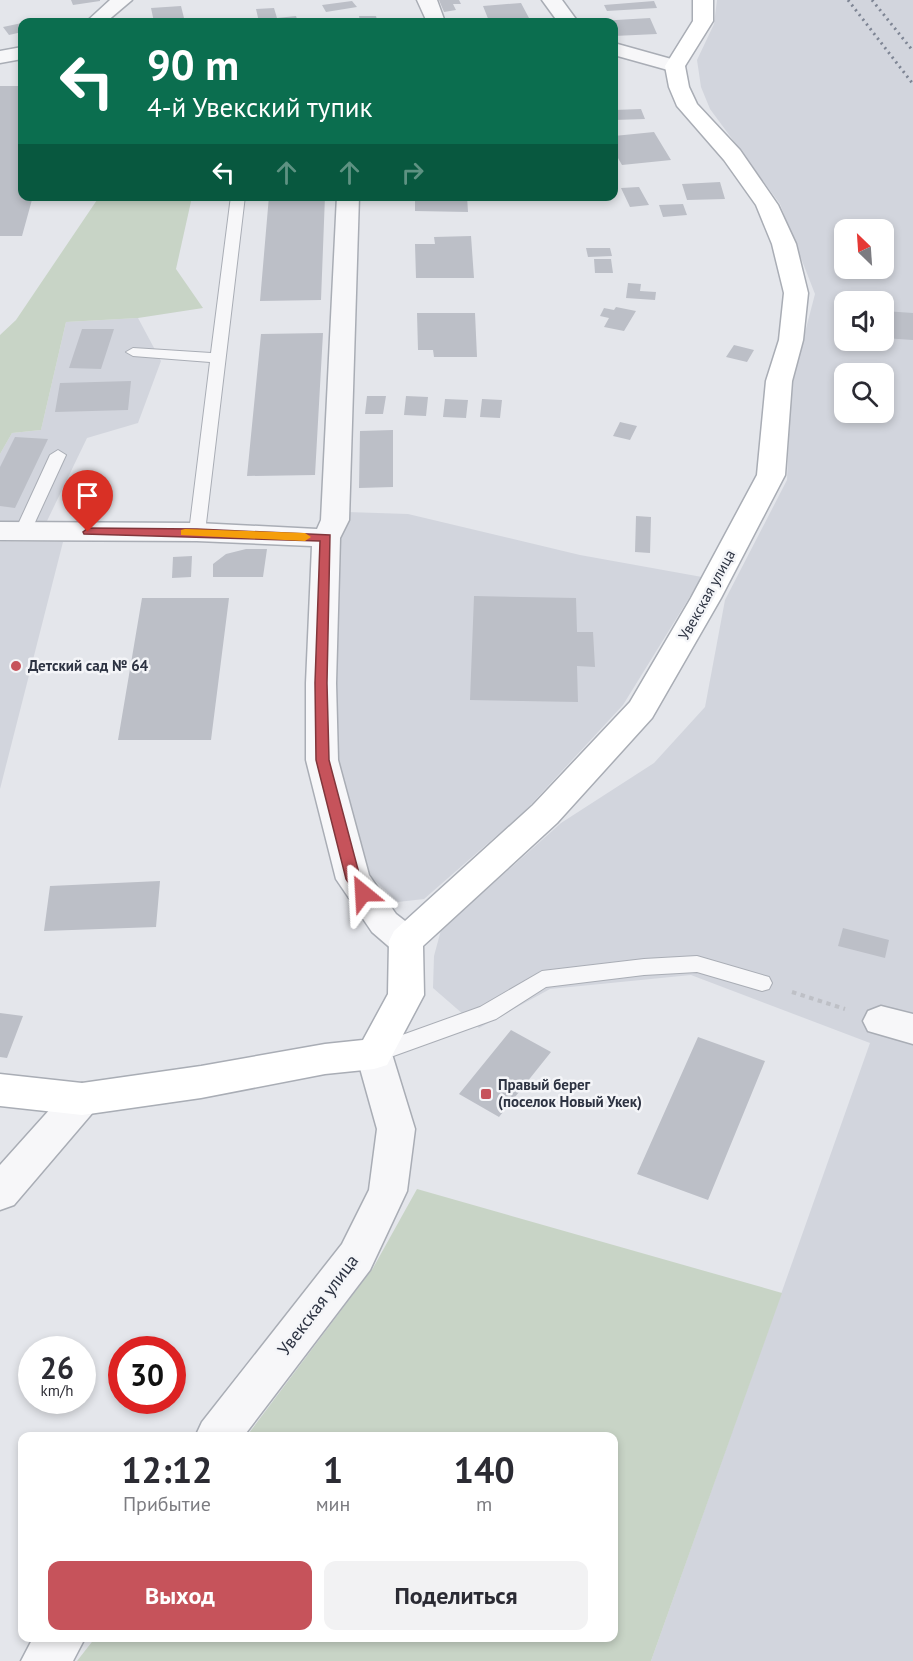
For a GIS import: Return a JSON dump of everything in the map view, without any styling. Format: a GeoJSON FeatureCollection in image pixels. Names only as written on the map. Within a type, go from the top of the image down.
{"type":"FeatureCollection","features":[{"type":"Feature","properties":{"kind":"street"},"geometry":{"type":"LineString","coordinates":[[100,18],[122,0]]}},
{"type":"Feature","properties":{"kind":"street"},"geometry":{"type":"LineString","coordinates":[[427,0],[434,18]]}},
{"type":"Feature","properties":{"kind":"street"},"geometry":{"type":"LineString","coordinates":[[552,0],[565,18]]}},
{"type":"Feature","properties":{"kind":"street"},"geometry":{"type":"LineString","coordinates":[[618,51],[675,66],[703,21],[703,0]]}},
{"type":"Feature","properties":{"kind":"street"},"geometry":{"type":"LineString","coordinates":[[0,57],[18,54]]}},
{"type":"Feature","properties":{"kind":"street","name":"Увекская улица"},"geometry":{"type":"LineString","coordinates":[[406,941],[545,814],[641,710],[706,598],[771,475],[779,381],[791,340],[796,293],[794,283],[784,244],[767,205],[732,155],[688,106],[675,66]]}},
{"type":"Feature","properties":{"kind":"street"},"geometry":{"type":"LineString","coordinates":[[0,1089],[82,1099],[201,1082],[325,1059],[374,1054],[406,995],[406,941],[384,922],[353,879],[322,760],[321,683],[326,538],[335,520],[348,201]]}},
{"type":"Feature","properties":{"kind":"street"},"geometry":{"type":"LineString","coordinates":[[12,531],[197,532],[326,538]]}},
{"type":"Feature","properties":{"kind":"street","name":"Увекская улица"},"geometry":{"type":"LineString","coordinates":[[221,1432],[356,1257],[388,1191],[396,1129],[374,1054]]}},
{"type":"Feature","properties":{"kind":"street"},"geometry":{"type":"LineString","coordinates":[[0,1193],[82,1099]]}},
{"type":"Feature","properties":{"kind":"street"},"geometry":{"type":"LineString","coordinates":[[44,1661],[59,1642]]}},
{"type":"Feature","properties":{"kind":"lane"},"geometry":{"type":"LineString","coordinates":[[197,532],[237,201]]}},
{"type":"Feature","properties":{"kind":"lane"},"geometry":{"type":"LineString","coordinates":[[133,352],[218,358]]}},
{"type":"Feature","properties":{"kind":"lane"},"geometry":{"type":"LineString","coordinates":[[12,531],[58,455]]}},
{"type":"Feature","properties":{"kind":"lane"},"geometry":{"type":"LineString","coordinates":[[374,1054],[488,1013],[542,979],[644,967],[697,964],[762,983]]}},
{"type":"Feature","properties":{"kind":"path"},"geometry":{"type":"LineString","coordinates":[[762,983],[897,1025]]}},
{"type":"Feature","properties":{"kind":"shaded area"},"geometry":{"type":"Polygon","coordinates":[[[717,0],[913,0],[913,1661],[651,1661],[870,1043],[691,975],[550,989],[479,1028],[433,988],[434,956],[441,930],[561,823],[654,763],[705,707],[725,600],[787,480],[791,386],[815,294],[780,204],[710,109],[701,87],[697,60],[714,24],[717,0]]]}},
{"type":"Feature","properties":{"kind":"shaded area"},"geometry":{"type":"Polygon","coordinates":[[[138,318],[161,361],[138,423],[87,438],[47,521],[0,521],[0,454],[12,433],[41,430],[66,322],[138,318]]]}},
{"type":"Feature","properties":{"kind":"shaded area"},"geometry":{"type":"Polygon","coordinates":[[[347,512],[408,514],[580,555],[702,577],[623,705],[525,811],[424,899],[398,902],[370,876],[338,759],[334,684],[341,532],[347,512]]]}},
{"type":"Feature","properties":{"kind":"shaded area","name":"Детский сад № 64"},"geometry":{"type":"Polygon","coordinates":[[[0,542],[63,542],[0,789],[0,542]]]}},
{"type":"Feature","properties":{"kind":"green space"},"geometry":{"type":"Polygon","coordinates":[[[96,201],[191,201],[176,269],[203,308],[138,318],[66,322],[41,430],[12,433],[0,454],[0,335],[16,320],[96,201]]]}},
{"type":"Feature","properties":{"kind":"green space"},"geometry":{"type":"Polygon","coordinates":[[[417,1189],[782,1293],[651,1661],[77,1661],[92,1642],[618,1642],[618,1432],[250,1432],[373,1268],[417,1189]]]}},
{"type":"Feature","properties":{"kind":"building"},"geometry":{"type":"Polygon","coordinates":[[[71,0],[100,0],[100,1],[73,5],[71,0]]]}},
{"type":"Feature","properties":{"kind":"building"},"geometry":{"type":"Polygon","coordinates":[[[439,0],[459,0],[461,4],[453,4],[456,10],[444,12],[439,0]]]}},
{"type":"Feature","properties":{"kind":"building"},"geometry":{"type":"Polygon","coordinates":[[[352,1],[357,7],[326,12],[322,5],[352,1]]]}},
{"type":"Feature","properties":{"kind":"building"},"geometry":{"type":"Polygon","coordinates":[[[654,1],[657,8],[607,11],[604,5],[654,1]]]}},
{"type":"Feature","properties":{"kind":"building"},"geometry":{"type":"Polygon","coordinates":[[[521,3],[529,18],[488,18],[483,6],[521,3]]]}},
{"type":"Feature","properties":{"kind":"building"},"geometry":{"type":"Polygon","coordinates":[[[181,6],[184,18],[153,18],[151,8],[181,6]]]}},
{"type":"Feature","properties":{"kind":"building"},"geometry":{"type":"Polygon","coordinates":[[[274,8],[277,18],[258,18],[256,9],[274,8]]]}},
{"type":"Feature","properties":{"kind":"building"},"geometry":{"type":"Polygon","coordinates":[[[359,16],[376,16],[376,18],[359,18],[359,16]]]}},
{"type":"Feature","properties":{"kind":"building"},"geometry":{"type":"Polygon","coordinates":[[[650,18],[657,34],[618,36],[618,20],[650,18]]]}},
{"type":"Feature","properties":{"kind":"building"},"geometry":{"type":"Polygon","coordinates":[[[18,24],[18,33],[9,35],[3,27],[18,24]]]}},
{"type":"Feature","properties":{"kind":"building"},"geometry":{"type":"Polygon","coordinates":[[[0,86],[18,86],[18,201],[32,201],[22,236],[0,236],[0,86]]]}},
{"type":"Feature","properties":{"kind":"building"},"geometry":{"type":"Polygon","coordinates":[[[641,109],[645,119],[618,120],[618,110],[641,109]]]}},
{"type":"Feature","properties":{"kind":"building"},"geometry":{"type":"Polygon","coordinates":[[[654,132],[671,160],[622,165],[618,158],[618,136],[654,132]]]}},
{"type":"Feature","properties":{"kind":"building"},"geometry":{"type":"Polygon","coordinates":[[[720,182],[725,199],[687,200],[682,184],[720,182]]]}},
{"type":"Feature","properties":{"kind":"building"},"geometry":{"type":"Polygon","coordinates":[[[639,187],[649,205],[630,207],[621,188],[639,187]]]}},
{"type":"Feature","properties":{"kind":"building"},"geometry":{"type":"Polygon","coordinates":[[[269,201],[325,201],[321,300],[260,301],[269,201]]]}},
{"type":"Feature","properties":{"kind":"building"},"geometry":{"type":"Polygon","coordinates":[[[415,201],[467,201],[468,212],[415,211],[415,201]]]}},
{"type":"Feature","properties":{"kind":"building"},"geometry":{"type":"Polygon","coordinates":[[[683,204],[687,215],[663,217],[659,205],[683,204]]]}},
{"type":"Feature","properties":{"kind":"building"},"geometry":{"type":"Polygon","coordinates":[[[471,236],[474,278],[416,278],[415,244],[435,244],[434,237],[471,236]]]}},
{"type":"Feature","properties":{"kind":"building"},"geometry":{"type":"Polygon","coordinates":[[[586,248],[610,248],[612,256],[588,257],[586,248]]]}},
{"type":"Feature","properties":{"kind":"building"},"geometry":{"type":"Polygon","coordinates":[[[594,259],[611,259],[613,273],[595,273],[594,259]]]}},
{"type":"Feature","properties":{"kind":"building"},"geometry":{"type":"Polygon","coordinates":[[[628,283],[641,284],[640,291],[656,292],[655,300],[626,298],[628,283]]]}},
{"type":"Feature","properties":{"kind":"building"},"geometry":{"type":"Polygon","coordinates":[[[616,307],[636,311],[624,331],[604,327],[609,318],[600,316],[604,308],[614,310],[616,307]]]}},
{"type":"Feature","properties":{"kind":"building"},"geometry":{"type":"Polygon","coordinates":[[[894,312],[913,313],[913,340],[894,339],[894,312]]]}},
{"type":"Feature","properties":{"kind":"building"},"geometry":{"type":"Polygon","coordinates":[[[417,313],[475,313],[477,357],[434,357],[433,350],[418,350],[417,313]]]}},
{"type":"Feature","properties":{"kind":"building"},"geometry":{"type":"Polygon","coordinates":[[[82,329],[114,329],[101,369],[69,368],[82,329]]]}},
{"type":"Feature","properties":{"kind":"building"},"geometry":{"type":"Polygon","coordinates":[[[323,333],[315,475],[247,476],[261,334],[323,333]]]}},
{"type":"Feature","properties":{"kind":"building"},"geometry":{"type":"Polygon","coordinates":[[[734,345],[754,350],[747,362],[726,357],[734,345]]]}},
{"type":"Feature","properties":{"kind":"building"},"geometry":{"type":"Polygon","coordinates":[[[131,381],[128,410],[55,412],[60,383],[131,381]]]}},
{"type":"Feature","properties":{"kind":"building"},"geometry":{"type":"Polygon","coordinates":[[[367,396],[386,396],[383,414],[365,414],[367,396]]]}},
{"type":"Feature","properties":{"kind":"building"},"geometry":{"type":"Polygon","coordinates":[[[406,396],[428,397],[426,416],[404,415],[406,396]]]}},
{"type":"Feature","properties":{"kind":"building"},"geometry":{"type":"Polygon","coordinates":[[[445,399],[468,400],[466,418],[443,417],[445,399]]]}},
{"type":"Feature","properties":{"kind":"building"},"geometry":{"type":"Polygon","coordinates":[[[482,399],[502,400],[500,418],[480,417],[482,399]]]}},
{"type":"Feature","properties":{"kind":"building"},"geometry":{"type":"Polygon","coordinates":[[[620,422],[637,426],[630,440],[613,436],[620,422]]]}},
{"type":"Feature","properties":{"kind":"building"},"geometry":{"type":"Polygon","coordinates":[[[393,430],[393,487],[359,488],[360,431],[393,430]]]}},
{"type":"Feature","properties":{"kind":"building"},"geometry":{"type":"Polygon","coordinates":[[[15,437],[48,439],[15,508],[0,506],[0,467],[15,437]]]}},
{"type":"Feature","properties":{"kind":"building"},"geometry":{"type":"Polygon","coordinates":[[[636,516],[651,517],[650,553],[635,552],[636,516]]]}},
{"type":"Feature","properties":{"kind":"building"},"geometry":{"type":"Polygon","coordinates":[[[246,549],[267,549],[263,577],[213,577],[213,564],[226,554],[246,549]]]}},
{"type":"Feature","properties":{"kind":"building"},"geometry":{"type":"Polygon","coordinates":[[[192,556],[191,577],[172,578],[173,557],[192,556]]]}},
{"type":"Feature","properties":{"kind":"building"},"geometry":{"type":"Polygon","coordinates":[[[474,596],[576,598],[577,632],[593,632],[595,667],[577,666],[578,702],[470,700],[474,596]]]}},
{"type":"Feature","properties":{"kind":"building"},"geometry":{"type":"Polygon","coordinates":[[[142,598],[229,598],[211,740],[118,740],[142,598]]]}},
{"type":"Feature","properties":{"kind":"building"},"geometry":{"type":"Polygon","coordinates":[[[160,881],[156,927],[44,931],[50,886],[160,881]]]}},
{"type":"Feature","properties":{"kind":"building"},"geometry":{"type":"Polygon","coordinates":[[[843,928],[889,940],[885,958],[838,946],[843,928]]]}},
{"type":"Feature","properties":{"kind":"building"},"geometry":{"type":"Polygon","coordinates":[[[0,1013],[23,1016],[7,1058],[0,1057],[0,1013]]]}},
{"type":"Feature","properties":{"kind":"building"},"geometry":{"type":"Polygon","coordinates":[[[511,1030],[551,1052],[499,1117],[459,1094],[511,1030]]]}},
{"type":"Feature","properties":{"kind":"building"},"geometry":{"type":"Polygon","coordinates":[[[698,1037],[765,1061],[708,1200],[637,1174],[698,1037]]]}},
{"type":"Feature","properties":{"kind":"railway"},"geometry":{"type":"LineString","coordinates":[[848,0],[913,84]]}},
{"type":"Feature","properties":{"kind":"railway"},"geometry":{"type":"LineString","coordinates":[[872,0],[913,51]]}},
{"type":"Feature","properties":{"kind":"slow traffic"},"geometry":{"type":"LineString","coordinates":[[185,532],[305,537]]}},
{"type":"Feature","properties":{"kind":"place","name":"Детский сад № 64"},"geometry":{"type":"Point","coordinates":[16,666]}},
{"type":"Feature","properties":{"kind":"place","name":"Правый берег (поселок Новый Укек)"},"geometry":{"type":"Point","coordinates":[486,1094]}},
{"type":"Feature","properties":{"kind":"route"},"geometry":{"type":"LineString","coordinates":[[88,532],[197,532],[326,538],[321,683],[322,760],[353,879],[363,893]]}}]}
